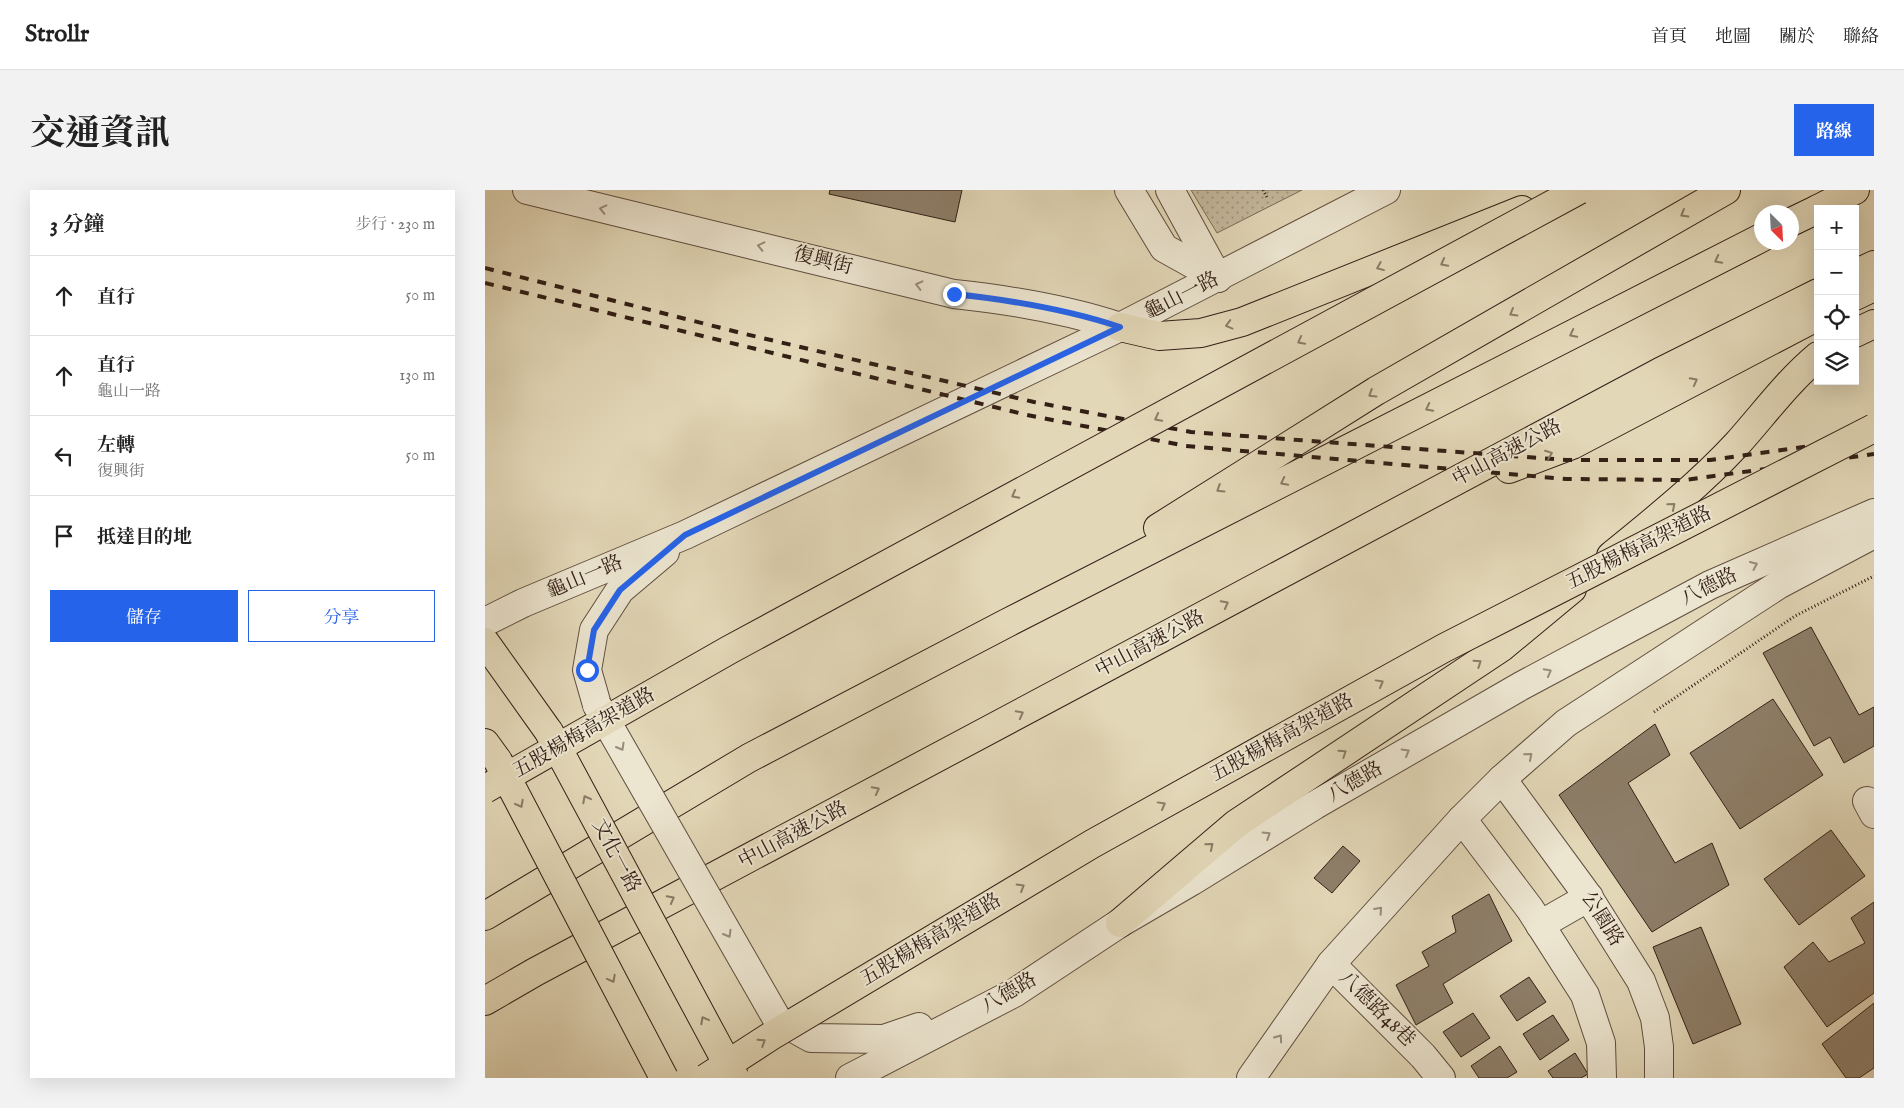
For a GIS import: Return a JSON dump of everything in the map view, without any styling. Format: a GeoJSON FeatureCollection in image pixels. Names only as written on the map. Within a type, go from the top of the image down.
{"type":"FeatureCollection","features":[{"type":"Feature","properties":{"kind":"main road"},"geometry":{"type":"LineString","coordinates":[[1120,327],[1159,336],[1201,333],[1242,322],[1572,190]]}},
{"type":"Feature","properties":{"kind":"main road","name":"五股楊梅高架道路"},"geometry":{"type":"LineString","coordinates":[[485,789],[729,650],[1579,190]]}},
{"type":"Feature","properties":{"kind":"main road"},"geometry":{"type":"LineString","coordinates":[[1007,623],[1376,391],[1726,190]]}},
{"type":"Feature","properties":{"kind":"main road"},"geometry":{"type":"LineString","coordinates":[[1826,205],[1855,190]]}},
{"type":"Feature","properties":{"kind":"main road"},"geometry":{"type":"LineString","coordinates":[[1799,218],[1814,211]]}},
{"type":"Feature","properties":{"kind":"main road"},"geometry":{"type":"LineString","coordinates":[[485,916],[749,758],[1007,623],[1754,242]]}},
{"type":"Feature","properties":{"kind":"main road"},"geometry":{"type":"LineString","coordinates":[[1859,272],[1874,265]]}},
{"type":"Feature","properties":{"kind":"main road"},"geometry":{"type":"LineString","coordinates":[[1857,295],[1874,286]]}},
{"type":"Feature","properties":{"kind":"main road","name":"中山高速公路"},"geometry":{"type":"LineString","coordinates":[[485,1001],[544,967],[1660,372],[1814,295]]}},
{"type":"Feature","properties":{"kind":"main road"},"geometry":{"type":"LineString","coordinates":[[1405,508],[1572,445],[1814,318]]}},
{"type":"Feature","properties":{"kind":"main road"},"geometry":{"type":"LineString","coordinates":[[1859,331],[1874,324]]}},
{"type":"Feature","properties":{"kind":"main road"},"geometry":{"type":"LineString","coordinates":[[1120,923],[1236,824],[1502,647],[1682,498],[1737,445],[1799,372],[1814,359]]}},
{"type":"Feature","properties":{"kind":"main road","name":"五股楊梅高架道路"},"geometry":{"type":"LineString","coordinates":[[706,1078],[780,1030],[1092,844],[1427,657],[1874,428]]}},
{"type":"Feature","properties":{"kind":"main road","name":"文化一路"},"geometry":{"type":"LineString","coordinates":[[485,642],[549,732],[735,1078]]}},
{"type":"Feature","properties":{"kind":"main road"},"geometry":{"type":"LineString","coordinates":[[491,752],[664,1078]]}},
{"type":"Feature","properties":{"kind":"street","name":"復興街"},"geometry":{"type":"LineString","coordinates":[[527,190],[954,294],[1015,301],[1047,307],[1085,315],[1120,327]]}},
{"type":"Feature","properties":{"kind":"street"},"geometry":{"type":"LineString","coordinates":[[1129,190],[1164,248],[1218,278]]}},
{"type":"Feature","properties":{"kind":"street"},"geometry":{"type":"LineString","coordinates":[[1149,190],[1180,242],[1218,278]]}},
{"type":"Feature","properties":{"kind":"street"},"geometry":{"type":"LineString","coordinates":[[1170,190],[1218,278]]}},
{"type":"Feature","properties":{"kind":"street","name":"龜山一路"},"geometry":{"type":"LineString","coordinates":[[485,622],[523,603],[685,535],[1120,327],[1386,190]]}},
{"type":"Feature","properties":{"kind":"street","name":"八德路"},"geometry":{"type":"LineString","coordinates":[[850,1078],[1014,993],[1120,923],[1315,805],[1529,682],[1710,585],[1874,513]]}},
{"type":"Feature","properties":{"kind":"street","name":"八德路"},"geometry":{"type":"LineString","coordinates":[[1251,1078],[1331,964],[1462,819],[1502,779],[1566,724],[1778,585],[1874,534]]}},
{"type":"Feature","properties":{"kind":"street"},"geometry":{"type":"LineString","coordinates":[[685,535],[620,590],[594,630],[587,670],[597,705],[777,1019],[811,1038],[884,1039],[1014,993]]}},
{"type":"Feature","properties":{"kind":"street","name":"公園路"},"geometry":{"type":"LineString","coordinates":[[1502,779],[1520,800],[1589,897],[1641,981],[1655,1018],[1659,1047],[1659,1078]]}},
{"type":"Feature","properties":{"kind":"street"},"geometry":{"type":"LineString","coordinates":[[1462,819],[1530,909],[1585,995],[1601,1043],[1602,1078]]}},
{"type":"Feature","properties":{"kind":"street"},"geometry":{"type":"LineString","coordinates":[[1540,925],[1589,897]]}},
{"type":"Feature","properties":{"kind":"street","name":"八德路48巷"},"geometry":{"type":"LineString","coordinates":[[1331,964],[1423,1056],[1441,1078]]}},
{"type":"Feature","properties":{"kind":"path"},"geometry":{"type":"LineString","coordinates":[[1263,190],[1268,199]]}},
{"type":"Feature","properties":{"kind":"path"},"geometry":{"type":"LineString","coordinates":[[1654,712],[1795,616],[1874,576]]}},
{"type":"Feature","properties":{"kind":"shaded area"},"geometry":{"type":"Polygon","coordinates":[[[1191,190],[1302,190],[1217,233],[1191,190]]]}},
{"type":"Feature","properties":{"kind":"building"},"geometry":{"type":"Polygon","coordinates":[[[830,190],[962,190],[955,222],[829,194],[830,190]]]}},
{"type":"Feature","properties":{"kind":"building"},"geometry":{"type":"Polygon","coordinates":[[[1811,627],[1859,715],[1874,707],[1874,746],[1844,763],[1830,737],[1814,746],[1763,653],[1811,627]]]}},
{"type":"Feature","properties":{"kind":"building"},"geometry":{"type":"Polygon","coordinates":[[[1773,699],[1823,775],[1740,829],[1690,753],[1773,699]]]}},
{"type":"Feature","properties":{"kind":"building"},"geometry":{"type":"Polygon","coordinates":[[[1655,724],[1670,755],[1628,783],[1675,863],[1712,843],[1729,885],[1652,932],[1559,795],[1655,724]]]}},
{"type":"Feature","properties":{"kind":"building"},"geometry":{"type":"Polygon","coordinates":[[[1831,830],[1865,876],[1799,925],[1764,879],[1831,830]]]}},
{"type":"Feature","properties":{"kind":"building"},"geometry":{"type":"Polygon","coordinates":[[[1343,846],[1360,861],[1332,893],[1314,878],[1343,846]]]}},
{"type":"Feature","properties":{"kind":"building"},"geometry":{"type":"Polygon","coordinates":[[[1489,894],[1512,941],[1443,984],[1453,1003],[1416,1025],[1396,985],[1429,966],[1422,952],[1456,932],[1452,916],[1489,894]]]}},
{"type":"Feature","properties":{"kind":"building"},"geometry":{"type":"Polygon","coordinates":[[[1874,902],[1874,993],[1827,1027],[1784,967],[1813,942],[1829,962],[1865,943],[1851,918],[1874,902]]]}},
{"type":"Feature","properties":{"kind":"building"},"geometry":{"type":"Polygon","coordinates":[[[1701,927],[1741,1024],[1693,1044],[1653,947],[1701,927]]]}},
{"type":"Feature","properties":{"kind":"building"},"geometry":{"type":"Polygon","coordinates":[[[1529,977],[1546,1002],[1517,1021],[1500,996],[1529,977]]]}},
{"type":"Feature","properties":{"kind":"building"},"geometry":{"type":"Polygon","coordinates":[[[1874,1003],[1874,1068],[1859,1078],[1846,1078],[1822,1044],[1874,1003]]]}},
{"type":"Feature","properties":{"kind":"building"},"geometry":{"type":"Polygon","coordinates":[[[1473,1013],[1490,1038],[1461,1057],[1443,1032],[1473,1013]]]}},
{"type":"Feature","properties":{"kind":"building"},"geometry":{"type":"Polygon","coordinates":[[[1553,1015],[1569,1040],[1540,1060],[1523,1034],[1553,1015]]]}},
{"type":"Feature","properties":{"kind":"building"},"geometry":{"type":"Polygon","coordinates":[[[1500,1046],[1517,1072],[1507,1078],[1479,1078],[1471,1066],[1500,1046]]]}},
{"type":"Feature","properties":{"kind":"building"},"geometry":{"type":"Polygon","coordinates":[[[1575,1053],[1588,1074],[1581,1078],[1553,1078],[1548,1071],[1575,1053]]]}},
{"type":"Feature","properties":{"kind":"railway"},"geometry":{"type":"LineString","coordinates":[[485,268],[741,333],[1034,402],[1191,432],[1566,460],[1710,460],[1874,437]]}},
{"type":"Feature","properties":{"kind":"railway"},"geometry":{"type":"LineString","coordinates":[[485,283],[1027,415],[1186,446],[1566,479],[1685,480],[1874,454]]}},
{"type":"Feature","properties":{"kind":"route"},"geometry":{"type":"LineString","coordinates":[[587,670],[594,630],[620,590],[685,535],[1120,327],[1085,315],[1047,307],[1015,301],[954,294]]}}]}
